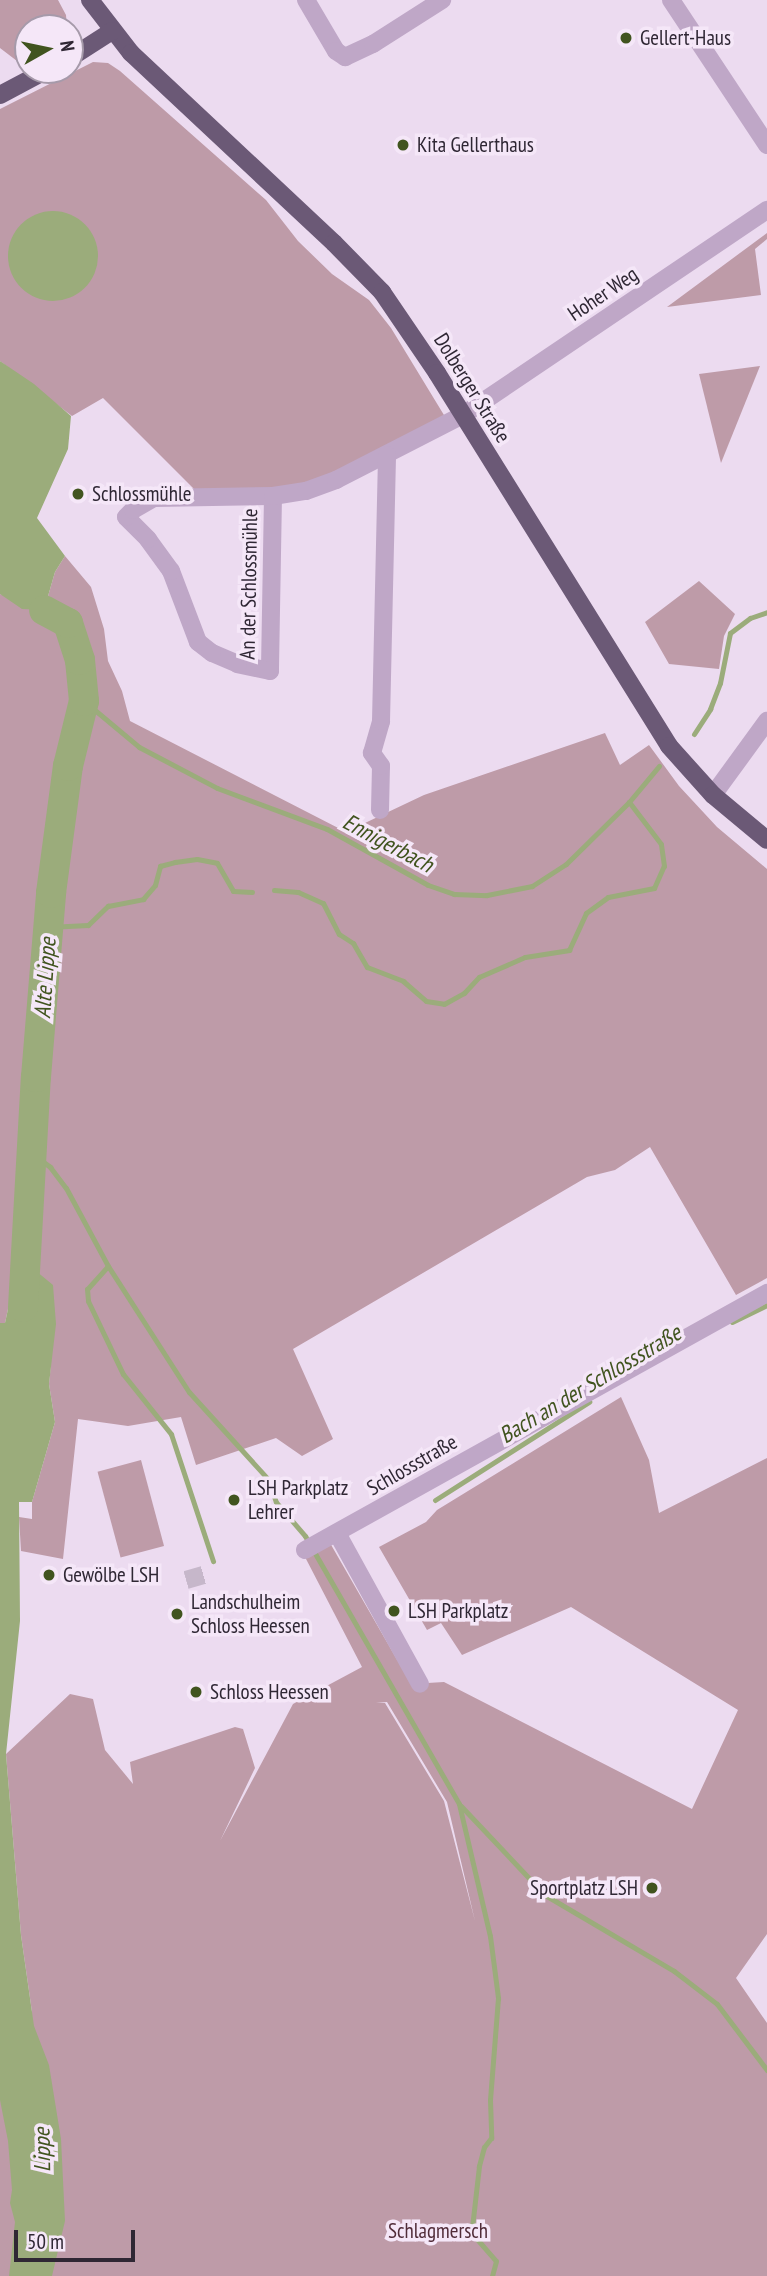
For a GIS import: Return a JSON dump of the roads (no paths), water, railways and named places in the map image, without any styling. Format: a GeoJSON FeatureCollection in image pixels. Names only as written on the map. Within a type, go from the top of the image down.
{"type":"FeatureCollection","features":[{"type":"Feature","properties":{"kind":"main road","name":"Dolberger Straße"},"geometry":{"type":"LineString","coordinates":[[90,0],[131,53],[369,278],[401,320],[463,415],[669,746],[713,795],[767,840]]}},
{"type":"Feature","properties":{"kind":"main road"},"geometry":{"type":"LineString","coordinates":[[84,49],[112,31]]}},
{"type":"Feature","properties":{"kind":"main road"},"geometry":{"type":"LineString","coordinates":[[0,95],[21,84]]}},
{"type":"Feature","properties":{"kind":"street"},"geometry":{"type":"LineString","coordinates":[[306,0],[336,51],[345,57],[373,44],[442,0]]}},
{"type":"Feature","properties":{"kind":"street"},"geometry":{"type":"LineString","coordinates":[[671,0],[767,145]]}},
{"type":"Feature","properties":{"kind":"street","name":"Hoher Weg"},"geometry":{"type":"LineString","coordinates":[[463,415],[767,210]]}},
{"type":"Feature","properties":{"kind":"street","name":"An der Schlossmühle"},"geometry":{"type":"LineString","coordinates":[[273,496],[270,671],[238,664],[212,653],[198,642],[171,571],[148,539],[125,517],[154,498],[236,499],[306,491],[387,455],[463,415]]}},
{"type":"Feature","properties":{"kind":"street"},"geometry":{"type":"LineString","coordinates":[[380,810],[381,766],[372,753],[381,721],[387,455]]}},
{"type":"Feature","properties":{"kind":"street"},"geometry":{"type":"LineString","coordinates":[[713,795],[767,721]]}},
{"type":"Feature","properties":{"kind":"street","name":"Schlossstraße"},"geometry":{"type":"LineString","coordinates":[[313,1546],[767,1293]]}},
{"type":"Feature","properties":{"kind":"street"},"geometry":{"type":"LineString","coordinates":[[337,1534],[420,1684]]}},
{"type":"Feature","properties":{"kind":"water"},"geometry":{"type":"Polygon","coordinates":[[[53,211],[70,214],[85,224],[95,239],[98,256],[95,273],[85,288],[70,298],[53,301],[36,298],[21,288],[11,273],[8,256],[11,239],[21,224],[36,214],[53,211]]]}},
{"type":"Feature","properties":{"kind":"water"},"geometry":{"type":"Polygon","coordinates":[[[0,361],[34,384],[71,416],[68,449],[37,518],[65,556],[55,572],[44,610],[22,609],[0,594],[0,361]]]}},
{"type":"Feature","properties":{"kind":"water","name":"Lippe"},"geometry":{"type":"Polygon","coordinates":[[[30,1266],[53,1285],[56,1324],[49,1384],[55,1422],[32,1502],[19,1502],[20,1621],[6,1754],[21,1935],[34,2026],[49,2065],[61,2139],[65,2221],[52,2276],[9,2276],[15,2222],[10,2203],[12,2190],[8,2141],[0,2100],[0,1323],[5,1323],[17,1267],[30,1266]]]}},
{"type":"Feature","properties":{"kind":"waterway","name":"Alte Lippe"},"geometry":{"type":"LineString","coordinates":[[23,1307],[36,1077],[51,893],[68,766],[84,701],[80,660],[68,623],[44,610]]}},
{"type":"Feature","properties":{"kind":"waterway","name":"Ennigerbach"},"geometry":{"type":"LineString","coordinates":[[694,734],[710,709],[720,683],[730,633],[750,618],[767,612]]}},
{"type":"Feature","properties":{"kind":"waterway","name":"Ennigerbach"},"geometry":{"type":"LineString","coordinates":[[84,701],[139,747],[217,788],[327,829],[428,885],[454,894],[487,895],[532,886],[566,864],[629,802],[659,766]]}},
{"type":"Feature","properties":{"kind":"waterway"},"geometry":{"type":"LineString","coordinates":[[274,890],[298,892],[323,903],[339,934],[353,943],[367,967],[403,981],[426,1001],[444,1004],[464,993],[479,977],[525,957],[569,950],[586,913],[608,897],[654,888],[664,866],[661,844],[629,802]]}},
{"type":"Feature","properties":{"kind":"waterway"},"geometry":{"type":"LineString","coordinates":[[48,927],[88,925],[108,906],[143,899],[155,885],[160,866],[175,862],[197,859],[217,863],[233,891],[252,892]]}},
{"type":"Feature","properties":{"kind":"waterway"},"geometry":{"type":"LineString","coordinates":[[31,1153],[50,1167],[66,1188],[108,1266],[189,1392],[268,1479],[276,1502],[305,1536],[459,1804],[490,1936],[498,1998],[490,2100],[491,2138],[484,2147],[479,2166],[472,2227],[476,2238],[496,2261],[492,2276]]}},
{"type":"Feature","properties":{"kind":"waterway"},"geometry":{"type":"LineString","coordinates":[[108,1266],[87,1289],[88,1301],[123,1374],[171,1434],[213,1561]]}},
{"type":"Feature","properties":{"kind":"waterway","name":"Bach an der Schlossstraße"},"geometry":{"type":"LineString","coordinates":[[732,1322],[767,1305]]}},
{"type":"Feature","properties":{"kind":"waterway","name":"Bach an der Schlossstraße"},"geometry":{"type":"LineString","coordinates":[[435,1500],[589,1402]]}},
{"type":"Feature","properties":{"kind":"waterway"},"geometry":{"type":"LineString","coordinates":[[461,1806],[545,1895],[674,1971],[717,2004],[767,2070]]}},
{"type":"Feature","properties":{"kind":"tunnel"},"geometry":{"type":"LineString","coordinates":[[186,1580],[204,1575]]}},
{"type":"Feature","properties":{"kind":"place","name":"Gellert-Haus"},"geometry":{"type":"Point","coordinates":[626,38]}},
{"type":"Feature","properties":{"kind":"place","name":"Kita Gellerthaus"},"geometry":{"type":"Point","coordinates":[403,145]}},
{"type":"Feature","properties":{"kind":"place","name":"Schlossmühle"},"geometry":{"type":"Point","coordinates":[78,494]}},
{"type":"Feature","properties":{"kind":"place","name":"LSH Parkplatz Lehrer"},"geometry":{"type":"Point","coordinates":[234,1500]}},
{"type":"Feature","properties":{"kind":"place","name":"Gewölbe LSH"},"geometry":{"type":"Point","coordinates":[49,1575]}},
{"type":"Feature","properties":{"kind":"place","name":"LSH Parkplatz"},"geometry":{"type":"Point","coordinates":[394,1611]}},
{"type":"Feature","properties":{"kind":"place","name":"Landschulheim Schloss Heessen"},"geometry":{"type":"Point","coordinates":[177,1614]}},
{"type":"Feature","properties":{"kind":"place","name":"Schloss Heessen"},"geometry":{"type":"Point","coordinates":[196,1692]}},
{"type":"Feature","properties":{"kind":"place","name":"Sportplatz LSH"},"geometry":{"type":"Point","coordinates":[652,1888]}},
{"type":"Feature","properties":{"kind":"park label","name":"Schlagmersch"},"geometry":{"type":"Point","coordinates":[438,2231]}}]}
